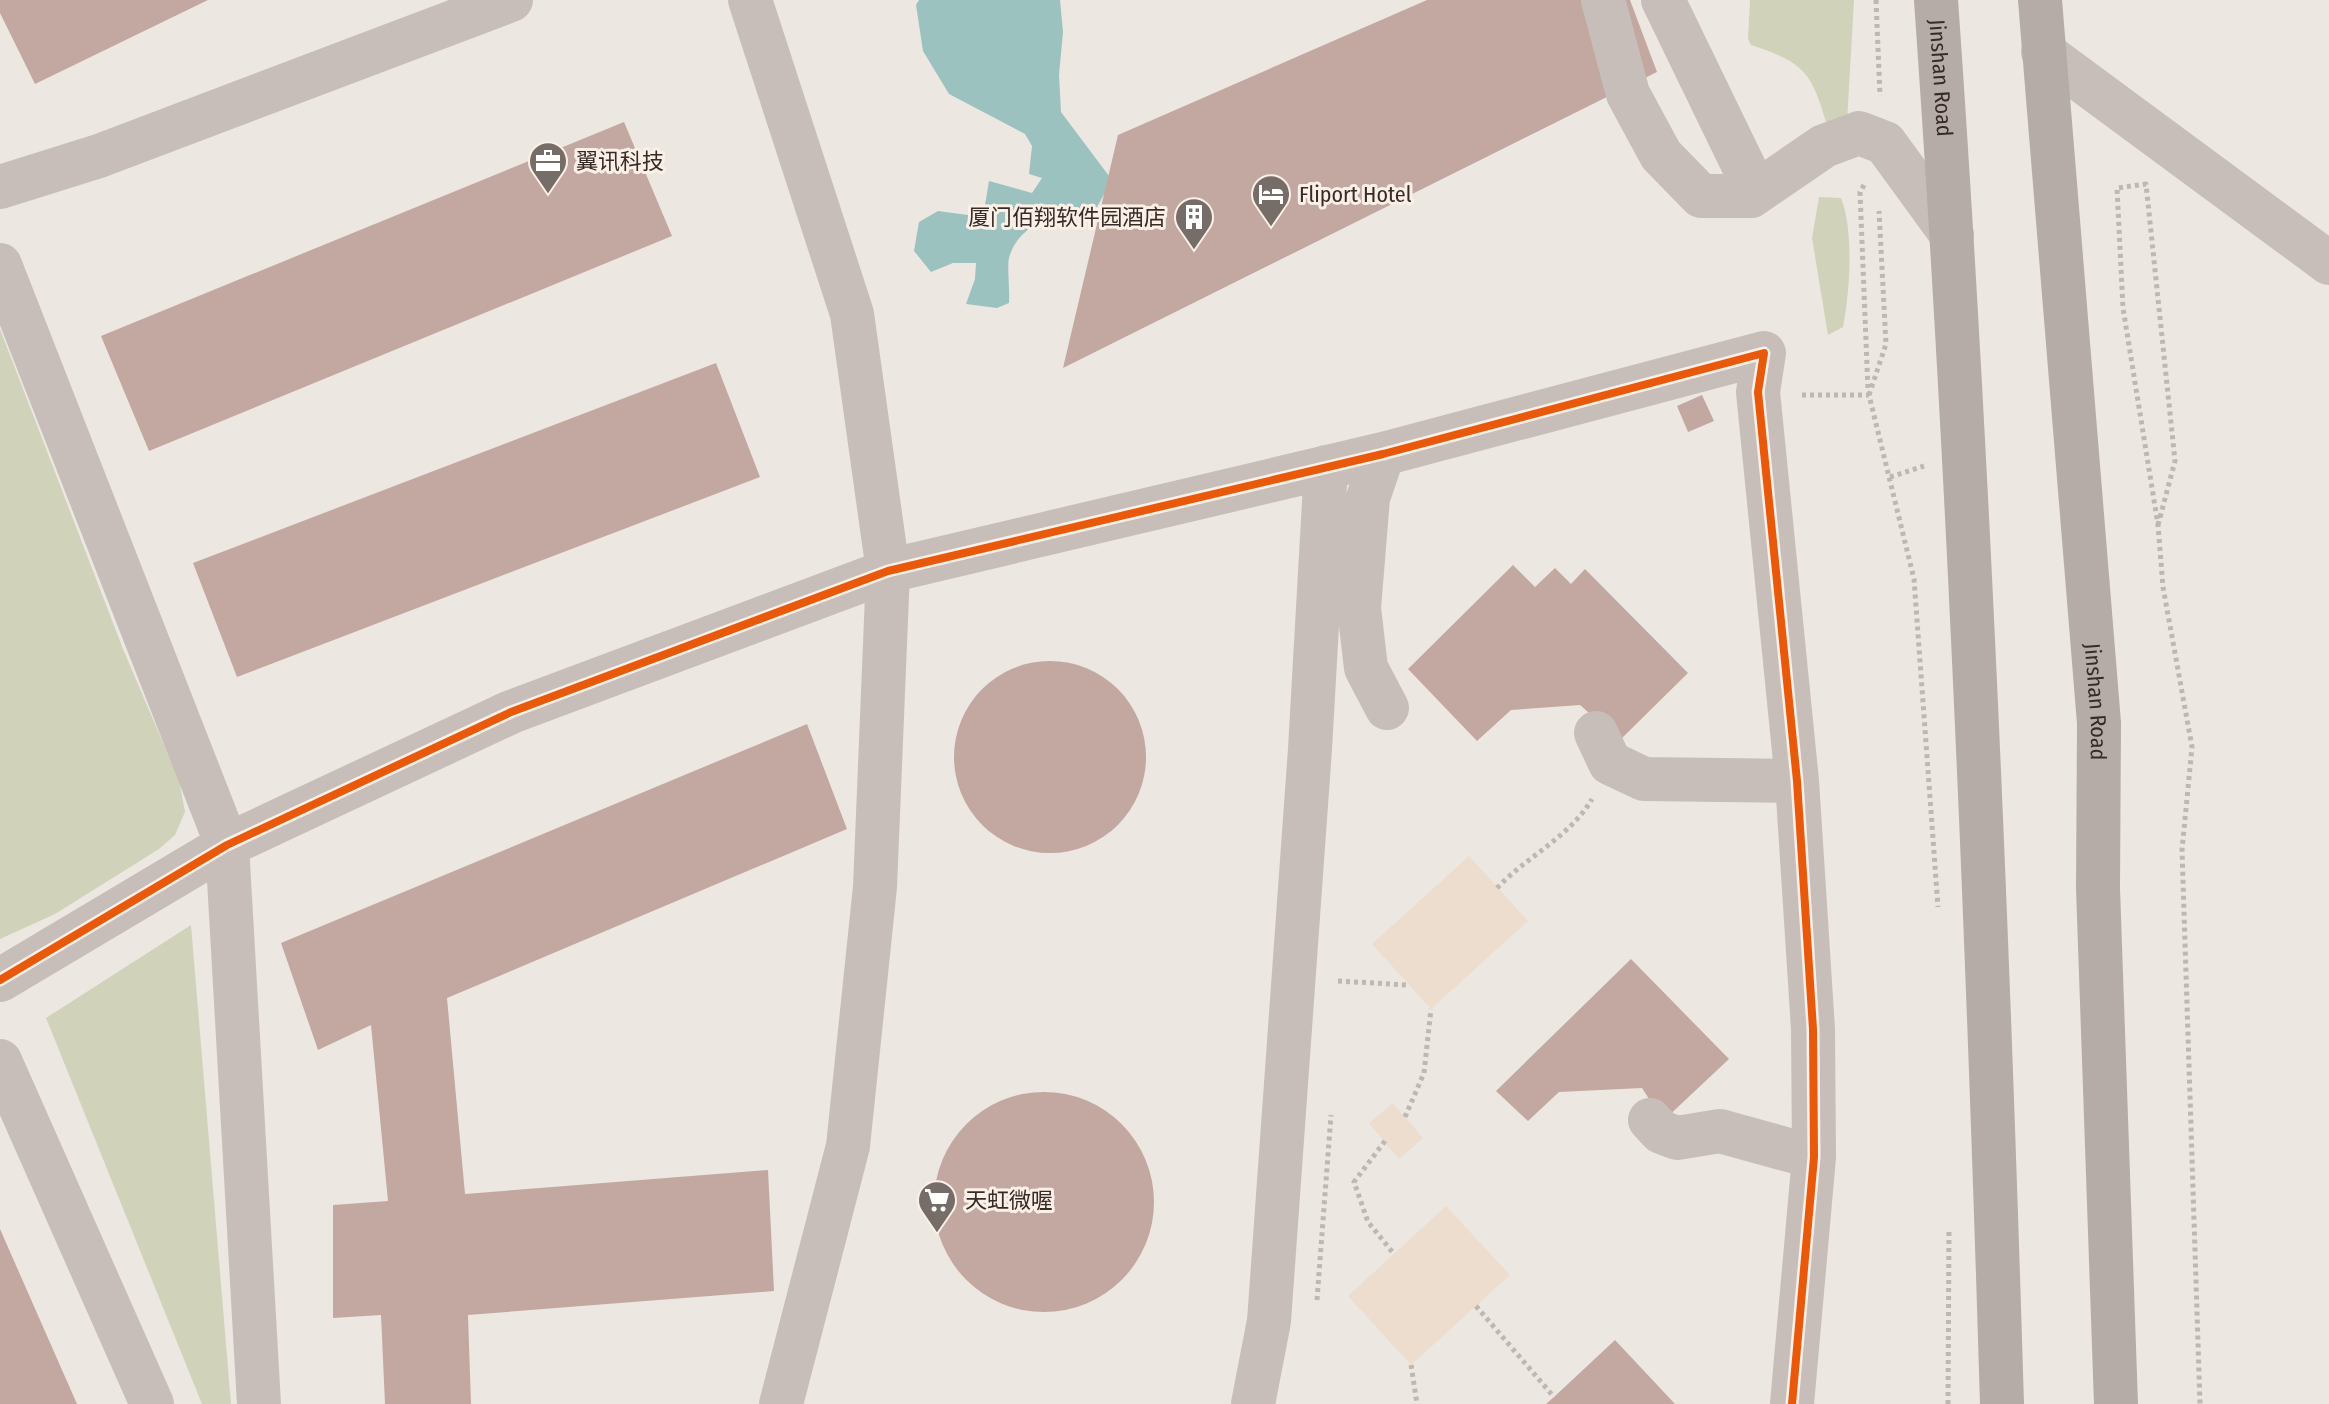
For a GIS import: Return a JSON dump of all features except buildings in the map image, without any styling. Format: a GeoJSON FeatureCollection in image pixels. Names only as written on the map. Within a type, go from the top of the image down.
{"type":"FeatureCollection","features":[{"type":"Feature","properties":{"kind":"main road","name":"Jinshan Road"},"geometry":{"type":"LineString","coordinates":[[1936,0],[1952,235],[1987,913],[2002,1404]]}},
{"type":"Feature","properties":{"kind":"main road","name":"Jinshan Road"},"geometry":{"type":"LineString","coordinates":[[2040,0],[2099,723],[2098,888],[2116,1404]]}},
{"type":"Feature","properties":{"kind":"street"},"geometry":{"type":"LineString","coordinates":[[0,187],[99,156],[511,0]]}},
{"type":"Feature","properties":{"kind":"street"},"geometry":{"type":"LineString","coordinates":[[750,0],[852,314],[888,571],[875,887],[848,1146],[781,1404]]}},
{"type":"Feature","properties":{"kind":"street"},"geometry":{"type":"LineString","coordinates":[[1603,0],[1628,94],[1661,155],[1701,196],[1751,196],[1794,163],[1824,146],[1859,133],[1885,143],[1952,235]]}},
{"type":"Feature","properties":{"kind":"street"},"geometry":{"type":"LineString","coordinates":[[1663,0],[1744,167],[1751,196]]}},
{"type":"Feature","properties":{"kind":"street"},"geometry":{"type":"LineString","coordinates":[[2043,52],[2329,263]]}},
{"type":"Feature","properties":{"kind":"street"},"geometry":{"type":"LineString","coordinates":[[0,265],[227,845],[259,1404]]}},
{"type":"Feature","properties":{"kind":"street"},"geometry":{"type":"LineString","coordinates":[[0,980],[227,845],[511,712],[888,571],[1383,454],[1764,353],[1758,392],[1797,781],[1813,1029],[1814,1157],[1792,1404]]}},
{"type":"Feature","properties":{"kind":"street"},"geometry":{"type":"LineString","coordinates":[[1383,454],[1368,498],[1359,608],[1366,668],[1387,708]]}},
{"type":"Feature","properties":{"kind":"street"},"geometry":{"type":"LineString","coordinates":[[1253,1404],[1269,1321],[1310,749],[1326,467]]}},
{"type":"Feature","properties":{"kind":"street"},"geometry":{"type":"LineString","coordinates":[[1603,748],[1644,779],[1797,781]]}},
{"type":"Feature","properties":{"kind":"street"},"geometry":{"type":"LineString","coordinates":[[0,1061],[152,1404]]}},
{"type":"Feature","properties":{"kind":"street"},"geometry":{"type":"LineString","coordinates":[[1650,1120],[1661,1132],[1677,1138],[1720,1131],[1814,1157]]}},
{"type":"Feature","properties":{"kind":"path"},"geometry":{"type":"LineString","coordinates":[[2158,525],[2175,461],[2146,184],[2117,188],[2123,308],[2158,525],[2163,587],[2192,747],[2182,850],[2200,1404]]}},
{"type":"Feature","properties":{"kind":"path"},"geometry":{"type":"LineString","coordinates":[[1893,206],[1879,206],[1886,344],[1869,395],[1914,579],[1938,913]]}},
{"type":"Feature","properties":{"kind":"path"},"geometry":{"type":"LineString","coordinates":[[1758,392],[1869,395]]}},
{"type":"Feature","properties":{"kind":"path"},"geometry":{"type":"LineString","coordinates":[[1497,888],[1513,871],[1561,835],[1590,804],[1603,748]]}},
{"type":"Feature","properties":{"kind":"path"},"geometry":{"type":"LineString","coordinates":[[1338,981],[1408,985]]}},
{"type":"Feature","properties":{"kind":"path"},"geometry":{"type":"LineString","coordinates":[[1405,1117],[1424,1073],[1431,1009]]}},
{"type":"Feature","properties":{"kind":"path"},"geometry":{"type":"LineString","coordinates":[[1385,1141],[1354,1182],[1368,1222],[1394,1254]]}},
{"type":"Feature","properties":{"kind":"path"},"geometry":{"type":"LineString","coordinates":[[1948,1404],[1949,1215]]}},
{"type":"Feature","properties":{"kind":"path"},"geometry":{"type":"LineString","coordinates":[[1476,1306],[1554,1397]]}},
{"type":"Feature","properties":{"kind":"path"},"geometry":{"type":"LineString","coordinates":[[1411,1365],[1417,1404]]}},
{"type":"Feature","properties":{"kind":"green space"},"geometry":{"type":"Polygon","coordinates":[[[1750,0],[1854,0],[1847,122],[1829,132],[1818,97],[1805,74],[1785,59],[1751,45],[1748,39],[1750,0]]]}},
{"type":"Feature","properties":{"kind":"green space"},"geometry":{"type":"Polygon","coordinates":[[[1819,197],[1841,198],[1848,227],[1849,279],[1843,327],[1828,335],[1812,238],[1819,197]]]}},
{"type":"Feature","properties":{"kind":"green space"},"geometry":{"type":"Polygon","coordinates":[[[0,329],[123,649],[179,780],[185,812],[175,835],[159,849],[55,914],[0,939],[0,329]]]}},
{"type":"Feature","properties":{"kind":"green space"},"geometry":{"type":"Polygon","coordinates":[[[191,925],[231,1404],[202,1404],[46,1018],[191,925]]]}},
{"type":"Feature","properties":{"kind":"shaded area"},"geometry":{"type":"Polygon","coordinates":[[[1469,856],[1528,921],[1431,1009],[1372,944],[1469,856]]]}},
{"type":"Feature","properties":{"kind":"shaded area"},"geometry":{"type":"Polygon","coordinates":[[[1393,1103],[1423,1138],[1399,1159],[1369,1123],[1393,1103]]]}},
{"type":"Feature","properties":{"kind":"shaded area"},"geometry":{"type":"Polygon","coordinates":[[[1446,1206],[1510,1275],[1411,1365],[1348,1296],[1446,1206]]]}},
{"type":"Feature","properties":{"kind":"water"},"geometry":{"type":"Polygon","coordinates":[[[919,0],[1060,0],[1063,32],[1059,75],[1061,112],[1112,180],[1097,207],[1058,215],[1033,226],[1022,235],[1009,258],[1009,303],[997,308],[966,304],[975,279],[976,263],[953,263],[931,272],[914,251],[919,222],[938,211],[983,217],[989,181],[1032,193],[1042,178],[1029,174],[1032,146],[1025,134],[949,94],[923,51],[916,5],[919,0]]]}},
{"type":"Feature","properties":{"kind":"cycle path"},"geometry":{"type":"LineString","coordinates":[[0,980],[227,845],[511,712],[888,571],[1383,454],[1764,353],[1758,392],[1797,781],[1813,1029],[1814,1157],[1792,1404]]}},
{"type":"Feature","properties":{"kind":"place","name":"翼讯科技"},"geometry":{"type":"Point","coordinates":[548,195]}},
{"type":"Feature","properties":{"kind":"place","name":"Fliport Hotel"},"geometry":{"type":"Point","coordinates":[1271,228]}},
{"type":"Feature","properties":{"kind":"place","name":"厦门佰翔软件园酒店"},"geometry":{"type":"Point","coordinates":[1194,251]}},
{"type":"Feature","properties":{"kind":"place","name":"天虹微喔"},"geometry":{"type":"Point","coordinates":[937,1234]}}]}
